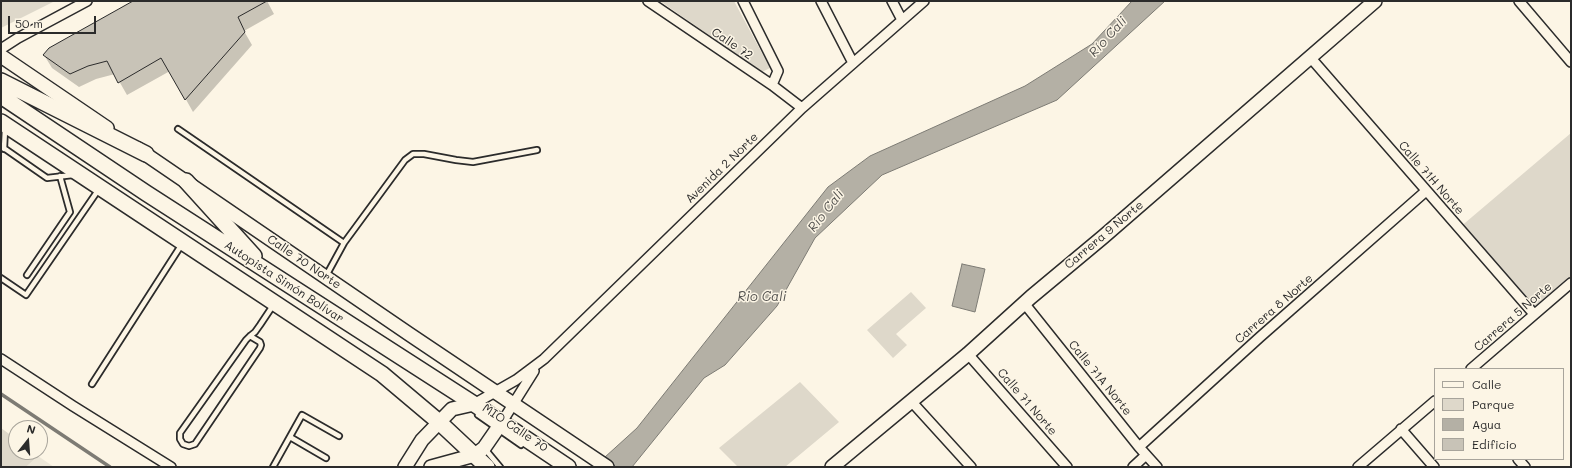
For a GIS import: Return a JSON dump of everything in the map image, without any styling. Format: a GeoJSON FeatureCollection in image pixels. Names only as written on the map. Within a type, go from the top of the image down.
{"type":"FeatureCollection","features":[{"type":"Feature","properties":{"kind":"main road"},"geometry":{"type":"LineString","coordinates":[[1,81],[146,154]]}},
{"type":"Feature","properties":{"kind":"main road","name":"Autopista Simón Bolívar"},"geometry":{"type":"LineString","coordinates":[[1,96],[268,271],[471,409],[500,426],[530,447],[568,467]]}},
{"type":"Feature","properties":{"kind":"main road","name":"Autopista Simón Bolívar"},"geometry":{"type":"LineString","coordinates":[[3,124],[382,374],[439,422],[479,451],[487,467]]}},
{"type":"Feature","properties":{"kind":"main road"},"geometry":{"type":"LineString","coordinates":[[186,181],[268,271]]}},
{"type":"Feature","properties":{"kind":"street"},"geometry":{"type":"LineString","coordinates":[[1,49],[18,38],[88,1]]}},
{"type":"Feature","properties":{"kind":"street","name":"Calle 72"},"geometry":{"type":"LineString","coordinates":[[648,1],[772,85],[802,108]]}},
{"type":"Feature","properties":{"kind":"street"},"geometry":{"type":"LineString","coordinates":[[743,1],[778,71],[772,85]]}},
{"type":"Feature","properties":{"kind":"street"},"geometry":{"type":"LineString","coordinates":[[821,1],[853,63]]}},
{"type":"Feature","properties":{"kind":"street"},"geometry":{"type":"LineString","coordinates":[[892,1],[902,20]]}},
{"type":"Feature","properties":{"kind":"street","name":"Avenida 2 Norte"},"geometry":{"type":"LineString","coordinates":[[471,409],[494,392],[526,374],[544,359],[802,108],[924,1]]}},
{"type":"Feature","properties":{"kind":"street","name":"Carrera 9 Norte"},"geometry":{"type":"LineString","coordinates":[[832,467],[968,354],[1024,303],[1103,238],[1139,205],[1375,1]]}},
{"type":"Feature","properties":{"kind":"street"},"geometry":{"type":"LineString","coordinates":[[1518,1],[1571,62]]}},
{"type":"Feature","properties":{"kind":"street","name":"Calle 70 Norte"},"geometry":{"type":"LineString","coordinates":[[1,56],[494,392],[607,467]]}},
{"type":"Feature","properties":{"kind":"street","name":"Calle 71H Norte"},"geometry":{"type":"LineString","coordinates":[[1310,57],[1534,314]]}},
{"type":"Feature","properties":{"kind":"street","name":"Carrera 8 Norte"},"geometry":{"type":"LineString","coordinates":[[1139,447],[1260,337],[1426,191]]}},
{"type":"Feature","properties":{"kind":"street","name":"Carrera 5 Norte"},"geometry":{"type":"LineString","coordinates":[[1472,368],[1571,283]]}},
{"type":"Feature","properties":{"kind":"street","name":"Calle 71A Norte"},"geometry":{"type":"LineString","coordinates":[[1024,303],[1139,447],[1157,467]]}},
{"type":"Feature","properties":{"kind":"street","name":"Calle 71 Norte"},"geometry":{"type":"LineString","coordinates":[[968,354],[1067,467]]}},
{"type":"Feature","properties":{"kind":"street"},"geometry":{"type":"LineString","coordinates":[[1,359],[72,406],[171,467]]}},
{"type":"Feature","properties":{"kind":"street","name":"Avenida 2 Norte"},"geometry":{"type":"LineString","coordinates":[[500,426],[531,375],[544,359]]}},
{"type":"Feature","properties":{"kind":"street"},"geometry":{"type":"LineString","coordinates":[[911,401],[971,467]]}},
{"type":"Feature","properties":{"kind":"street"},"geometry":{"type":"LineString","coordinates":[[1358,467],[1434,402]]}},
{"type":"Feature","properties":{"kind":"street"},"geometry":{"type":"LineString","coordinates":[[405,467],[422,440],[452,409],[471,409]]}},
{"type":"Feature","properties":{"kind":"street"},"geometry":{"type":"LineString","coordinates":[[431,467],[479,451],[500,426]]}},
{"type":"Feature","properties":{"kind":"street"},"geometry":{"type":"LineString","coordinates":[[1401,429],[1434,467]]}},
{"type":"Feature","properties":{"kind":"street"},"geometry":{"type":"LineString","coordinates":[[1133,467],[1146,454]]}},
{"type":"Feature","properties":{"kind":"lane"},"geometry":{"type":"LineString","coordinates":[[3,124],[3,147],[47,178],[79,174]]}},
{"type":"Feature","properties":{"kind":"lane"},"geometry":{"type":"LineString","coordinates":[[178,129],[344,243]]}},
{"type":"Feature","properties":{"kind":"lane"},"geometry":{"type":"LineString","coordinates":[[325,276],[344,243],[405,160],[413,154],[424,154],[473,162],[537,150]]}},
{"type":"Feature","properties":{"kind":"lane"},"geometry":{"type":"LineString","coordinates":[[27,275],[70,212],[60,176]]}},
{"type":"Feature","properties":{"kind":"lane"},"geometry":{"type":"LineString","coordinates":[[1,278],[26,295],[100,188]]}},
{"type":"Feature","properties":{"kind":"lane"},"geometry":{"type":"LineString","coordinates":[[92,384],[183,242]]}},
{"type":"Feature","properties":{"kind":"lane"},"geometry":{"type":"LineString","coordinates":[[250,336],[260,342],[260,348],[195,444],[189,446],[183,444],[180,439],[180,433],[250,336],[260,325],[275,303]]}},
{"type":"Feature","properties":{"kind":"lane"},"geometry":{"type":"LineString","coordinates":[[273,467],[302,415],[339,436]]}},
{"type":"Feature","properties":{"kind":"lane"},"geometry":{"type":"LineString","coordinates":[[290,437],[326,458]]}},
{"type":"Feature","properties":{"kind":"lane"},"geometry":{"type":"LineString","coordinates":[[479,451],[500,467]]}},
{"type":"Feature","properties":{"kind":"shaded area"},"geometry":{"type":"Polygon","coordinates":[[[34,460],[44,460],[54,467],[26,467],[34,460]]]}},
{"type":"Feature","properties":{"kind":"green space"},"geometry":{"type":"Polygon","coordinates":[[[1,1],[55,1],[1,28],[1,1]]]}},
{"type":"Feature","properties":{"kind":"green space"},"geometry":{"type":"Polygon","coordinates":[[[660,1],[734,1],[770,68],[762,72],[660,1]]]}},
{"type":"Feature","properties":{"kind":"green space"},"geometry":{"type":"Polygon","coordinates":[[[1571,133],[1571,282],[1534,314],[1459,228],[1571,133]]]}},
{"type":"Feature","properties":{"kind":"green space"},"geometry":{"type":"Polygon","coordinates":[[[911,292],[926,308],[896,334],[907,345],[893,358],[867,330],[911,292]]]}},
{"type":"Feature","properties":{"kind":"green space"},"geometry":{"type":"Polygon","coordinates":[[[800,382],[839,422],[785,467],[738,467],[719,448],[800,382]]]}},
{"type":"Feature","properties":{"kind":"green space"},"geometry":{"type":"Polygon","coordinates":[[[1,428],[8,433],[8,460],[34,460],[26,467],[1,467],[1,428]]]}},
{"type":"Feature","properties":{"kind":"water","name":"Rio Cali"},"geometry":{"type":"Polygon","coordinates":[[[1132,1],[1165,1],[1057,100],[882,175],[815,238],[777,306],[725,365],[704,378],[632,467],[594,467],[637,428],[828,187],[870,156],[1025,86],[1092,44],[1132,1]]]}},
{"type":"Feature","properties":{"kind":"water"},"geometry":{"type":"Polygon","coordinates":[[[962,264],[985,269],[975,312],[952,306],[962,264]]]}},
{"type":"Feature","properties":{"kind":"building"},"geometry":{"type":"Polygon","coordinates":[[[133,1],[267,1],[238,17],[245,32],[185,100],[161,58],[118,83],[107,61],[88,66],[70,74],[43,55],[49,48],[133,1]]]}},
{"type":"Feature","properties":{"kind":"waterway"},"geometry":{"type":"LineString","coordinates":[[1,394],[110,467]]}},
{"type":"Feature","properties":{"kind":"water label","name":"Río Cali"},"geometry":{"type":"Point","coordinates":[1108,37]}},
{"type":"Feature","properties":{"kind":"water label","name":"Río Cali"},"geometry":{"type":"Point","coordinates":[826,211]}}]}
